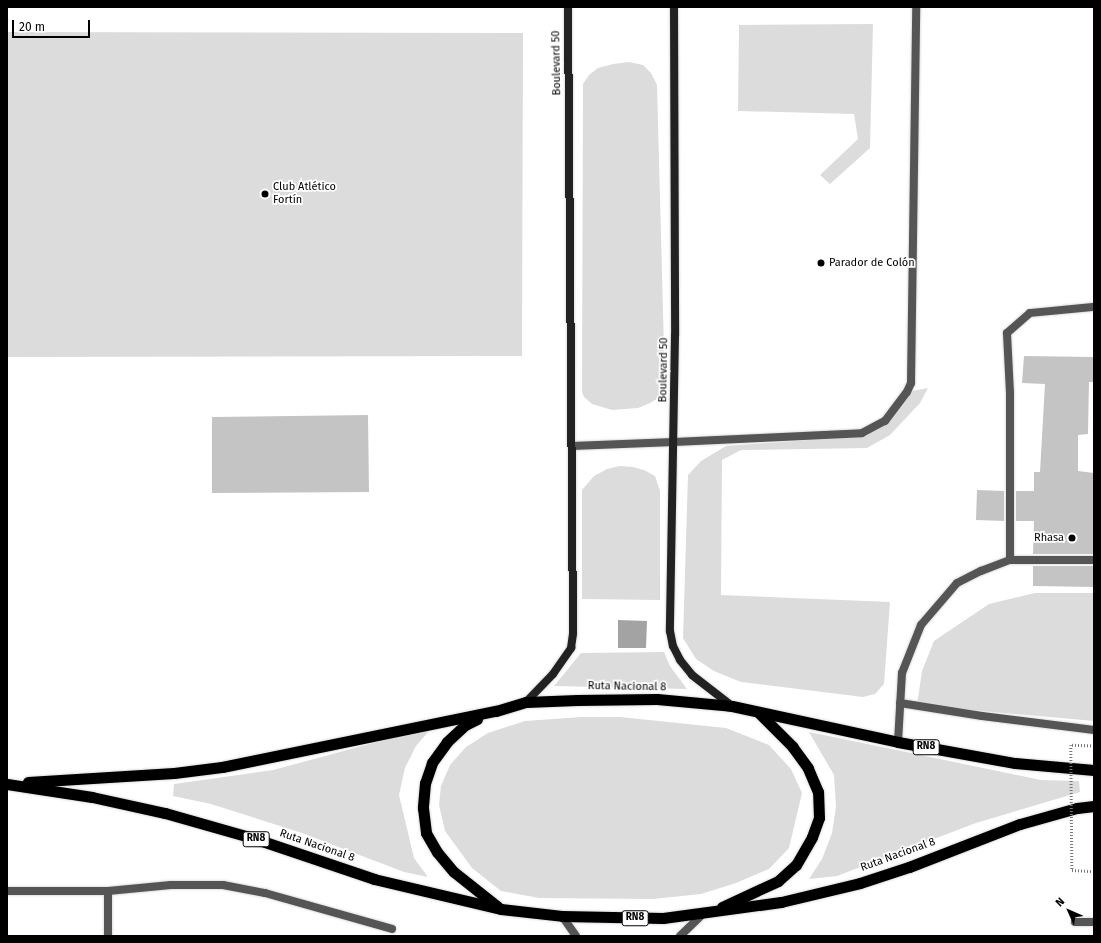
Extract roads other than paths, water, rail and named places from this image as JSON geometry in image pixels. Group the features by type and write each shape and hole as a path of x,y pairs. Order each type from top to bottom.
{"highway":[{"name":"Ruta Nacional 8","path":"7,784 174,773 222,767 496,711 526,702 657,700 732,706 898,742 1015,763 1094,770"},
{"name":"Ruta Nacional 8","path":"496,711 465,725 448,742 432,763 425,783 423,808 426,833 437,852 454,872 501,910"},
{"name":"Ruta Nacional 8","path":"705,914 778,881 796,865 812,837 819,818 818,792 808,768 792,746 759,713"},
{"name":"Ruta Nacional 8","path":"7,784 92,797 165,813 256,839 374,879 501,910 562,916 663,918 705,914 780,902 860,882 909,867 1020,824 1077,808 1094,806"}],"main road":[{"name":"Boulevard 50","path":"526,702 553,674 570,648 573,633 568,7"},
{"name":"Boulevard 50","path":"674,7 674,442 670,631 673,646 680,660 692,675 732,706"}],"street":[{"path":"572,446 862,433 885,420 907,392 911,383 916,7"},
{"path":"1010,560 1010,394 1007,333 1030,313 1094,307"},
{"path":"898,742 902,673 921,625 957,583 981,570 1010,560 1094,560"},
{"path":"900,703 982,716 1094,730"},
{"path":"7,891 108,891 171,885 223,885 265,893 392,929"},
{"path":"108,891 108,936"},
{"path":"680,936 705,914"},
{"path":"562,916 576,936"},
{"path":"1075,922 1094,922"}],"place":[{"name":"Club Atlético Fortín","path":"265,194"},
{"name":"Parador de Colón","path":"821,263"},
{"name":"Rhasa","path":"1072,538"}]}
